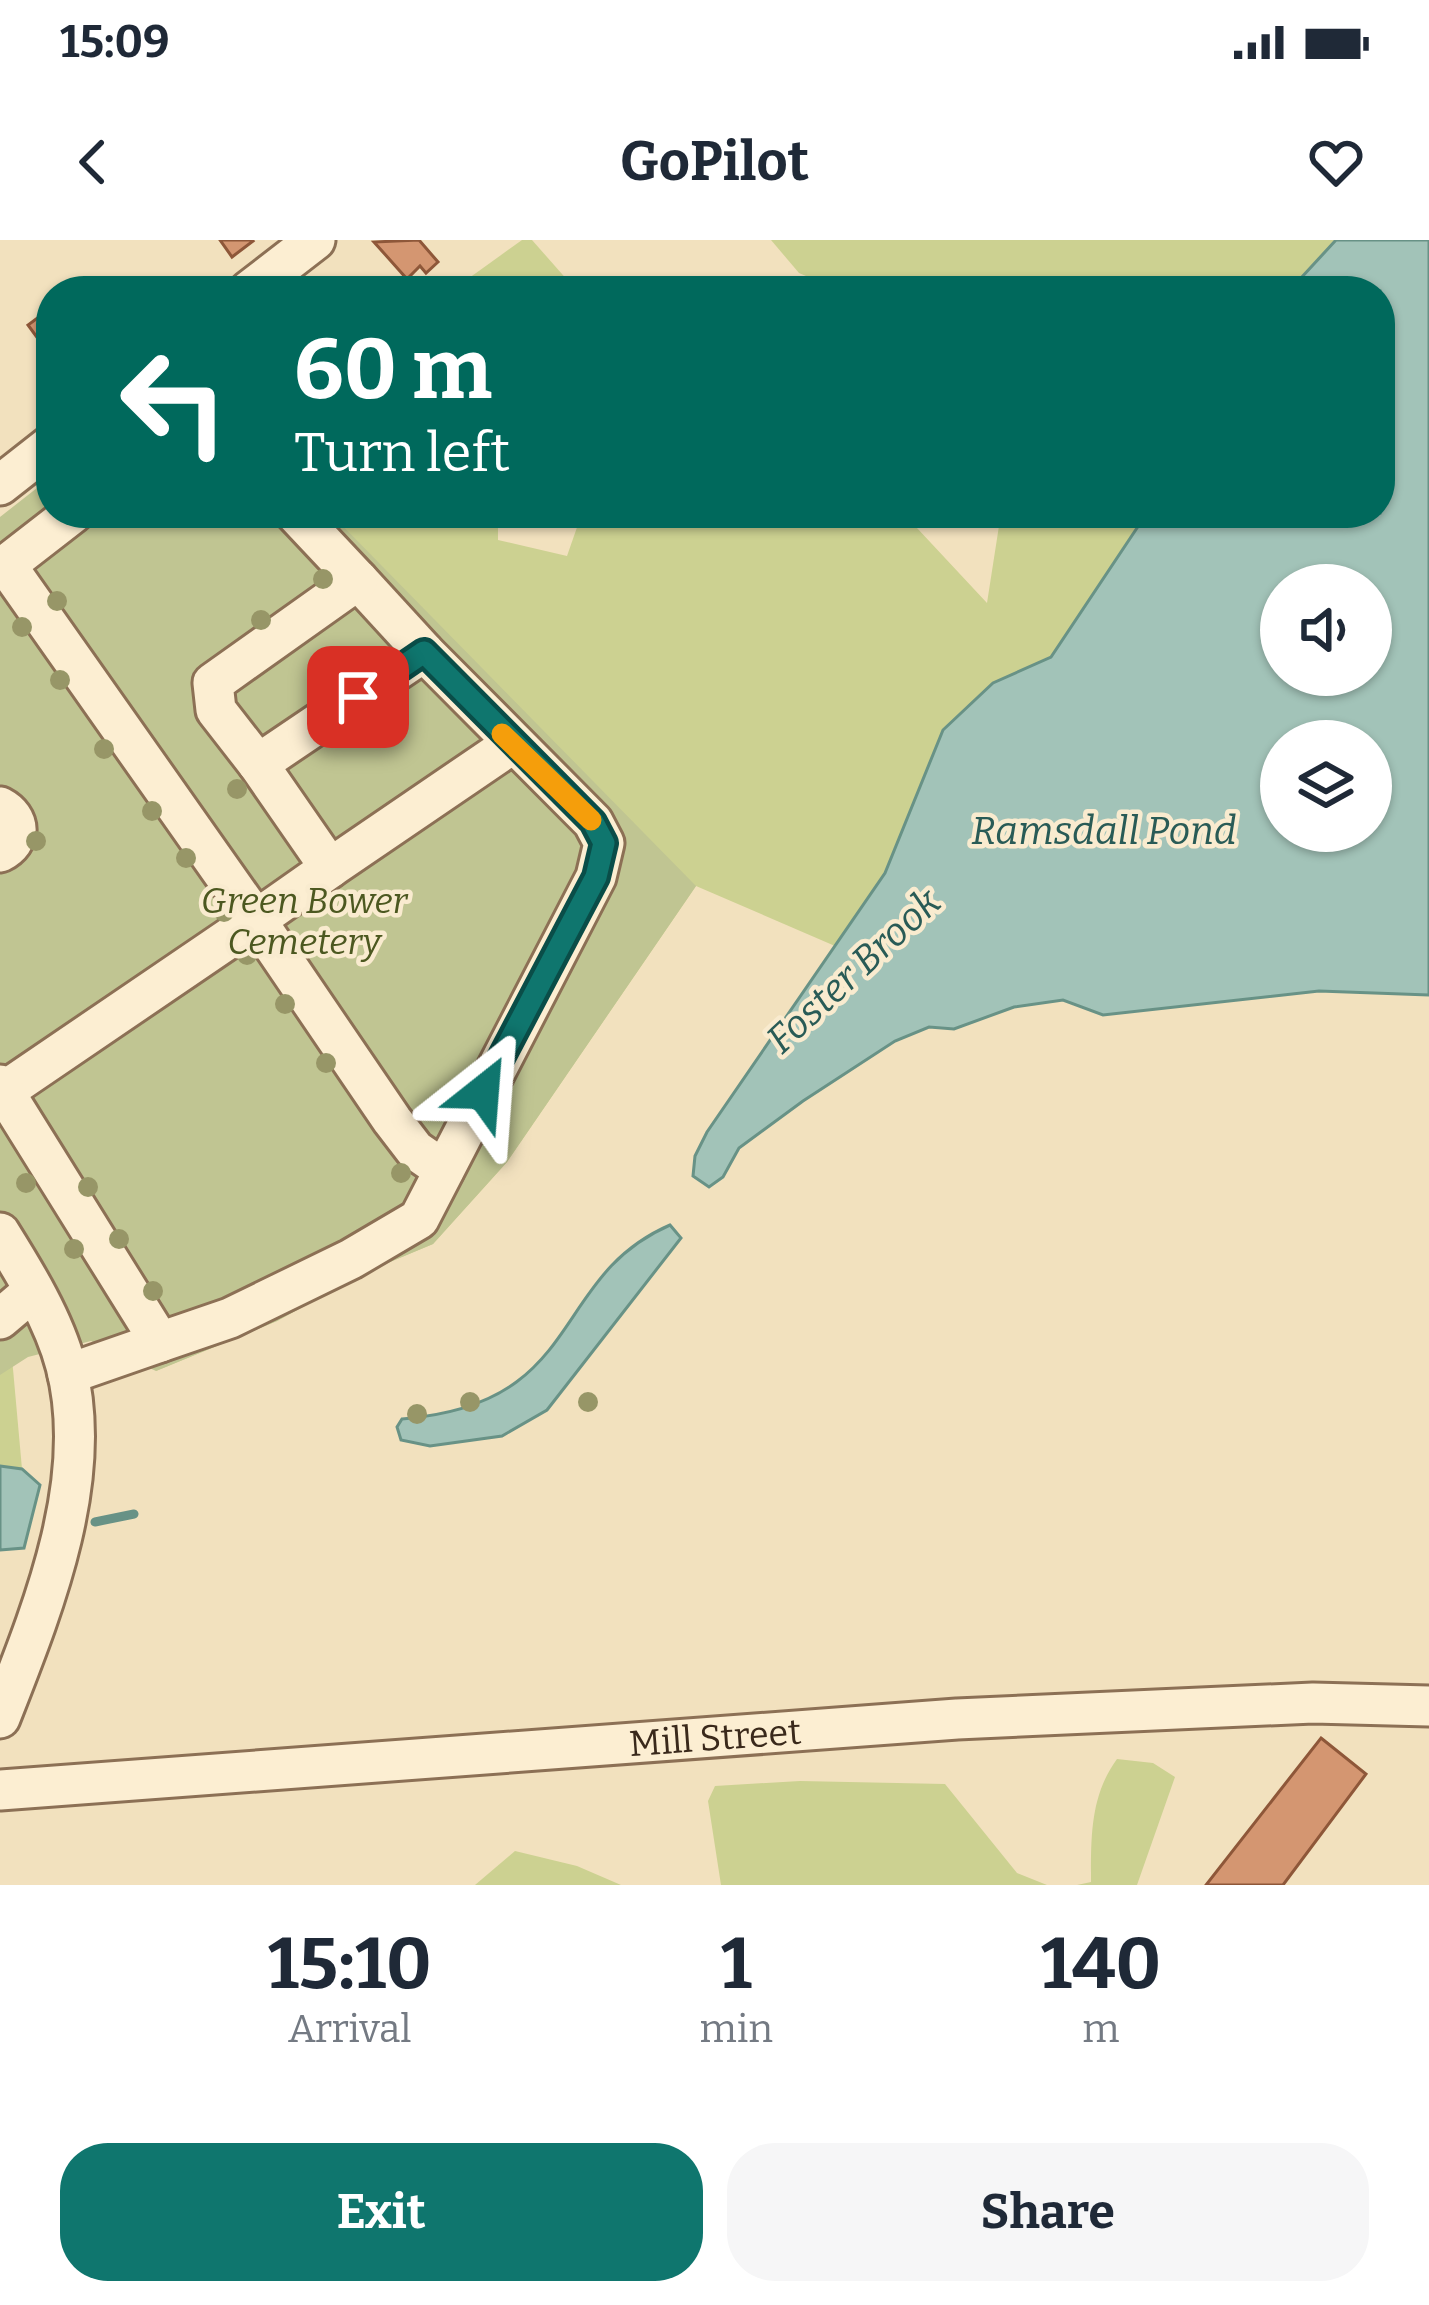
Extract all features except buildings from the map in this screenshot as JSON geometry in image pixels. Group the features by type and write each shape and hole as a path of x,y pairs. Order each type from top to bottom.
{"street":[{"path":"268,276 315,240"},
{"path":"0,485 36,457"},
{"path":"54,528 3,568 256,920 392,1120 415,1150 444,1170"},
{"path":"68,1374 230,1318 410,1228 604,853 593,822 512,744 309,528"},
{"path":"330,868 216,710 213,683 358,580"},
{"path":"258,764 424,652"},
{"path":"160,1342 1,1090 512,744"},
{"path":"0,807 12,815 17,829 13,843 0,852"},
{"path":"0,1233 33,1291 68,1374 74,1454 35,1629 0,1718"},
{"path":"0,1319 33,1291"},
{"name":"Mill Street","path":"0,1790 957,1718 1313,1703 1429,1706"}],"green space":[{"path":"522,240 532,240 564,276 472,276"},
{"path":"771,240 1336,240 1303,276 799,273"},
{"name":"Green Bower Cemetery","path":"36,489 36,528 345,528 696,886 507,1162 433,1244 366,1272 277,1321 156,1371 91,1341 28,1357 0,1375 0,517"},
{"path":"301,528 498,528 498,540 567,556 577,528 917,528 987,603 999,528 1137,528 1051,657 1028,670 915,804 885,873 835,946 696,886 507,1162 433,1244 366,1272 277,1321 156,1371"},
{"path":"0,1352 12,1358 22,1469 0,1466"},
{"path":"1117,1759 1153,1763 1175,1777 1137,1885 1077,1885 1091,1882 1097,1802"},
{"path":"800,1781 945,1784 1017,1873 1047,1885 721,1885 708,1801 715,1786"},
{"path":"515,1851 577,1866 621,1885 475,1885"}],"water":[{"name":"Ramsdall Pond","path":"1336,240 1429,240 1429,995 1319,991 1103,1015 1063,1000 1014,1007 954,1029 929,1027 895,1041 803,1101 739,1148 723,1177 709,1187 693,1176 695,1156 707,1132 885,873 943,730 993,683 1051,657 1137,528 1395,528 1395,276 1303,276"},
{"path":"670,1225 681,1238 547,1410 502,1436 430,1446 401,1440 397,1427 402,1419 462,1409 505,1390 536,1365 603,1276 631,1248"},
{"path":"0,1466 22,1469 40,1485 24,1548 0,1550"}],"waterway":[{"name":"Foster Brook","path":"95,1522 134,1514"}],"slow traffic":[{"path":"502,734 591,820"}],"route":[{"path":"358,697 424,652 601,833 604,853 596,877 483,1092"}]}
